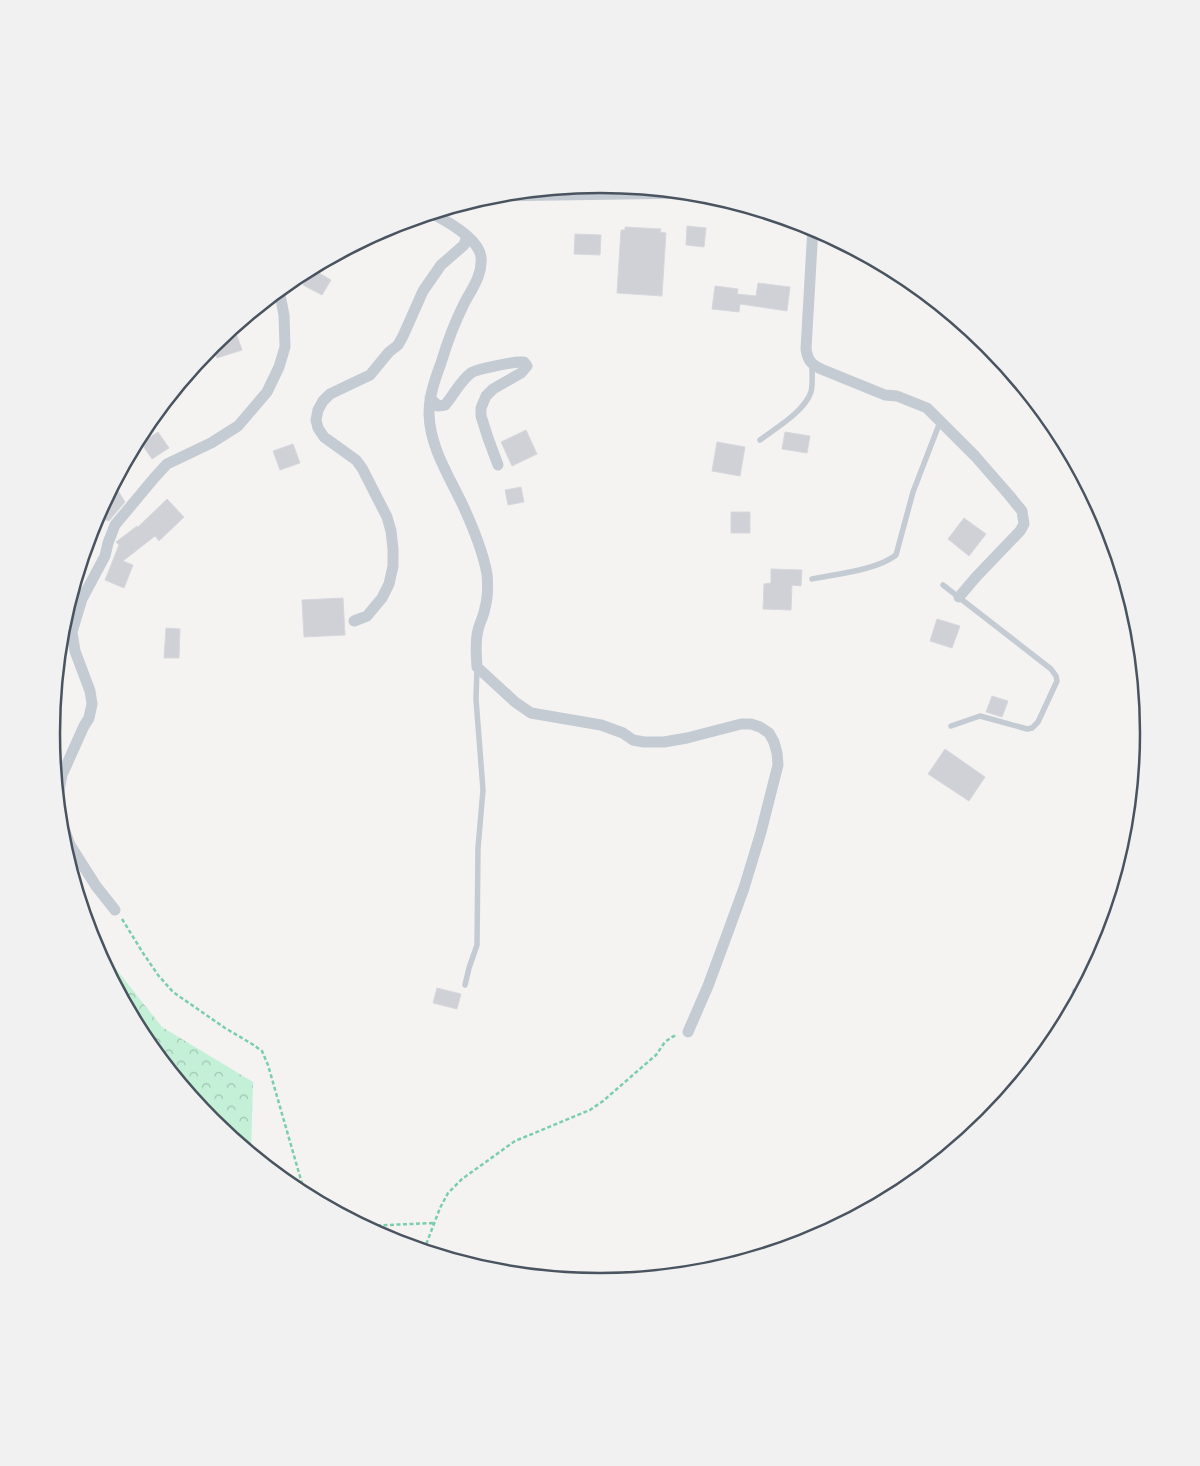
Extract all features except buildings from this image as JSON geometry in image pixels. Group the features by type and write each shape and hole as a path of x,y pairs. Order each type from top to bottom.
{"street":[{"path":"556,195 631,194"},
{"path":"439,218 466,236 478,248 481,256 479,276 449,336 430,398 429,415 439,455 475,533 487,575 488,592 476,644 477,667 515,702 531,713 601,725 623,733 633,740 664,742 741,724 751,724 769,733 774,742 778,765 761,832 744,888 708,986 688,1032"},
{"path":"354,621 367,616 382,598 389,584 394,550 391,531 387,517 362,468 356,460 324,437 318,428 316,420 318,410 323,400 330,394 370,375 389,352 398,345 423,291 441,265 464,245 466,236"},
{"path":"813,237 807,359 812,364 885,395 897,396 927,408 975,456 1022,511 1024,524 1020,531 959,597"},
{"path":"62,776 89,718 92,704 90,691 75,651 72,632 82,599 105,556 115,525 167,464 211,443 238,426 267,392 279,367 285,347 284,315 281,298"},
{"path":"430,398 438,406 445,405 457,391 460,384 472,372 500,365 524,362 527,366 521,373 493,389 486,396 481,408 488,438 498,465"},
{"path":"73,849 96,886 115,910"}],"lane":[{"path":"760,440 794,414 806,402 811,391 812,364"},
{"path":"812,579 871,566 888,561 896,555 913,492 940,422"},
{"path":"943,585 1051,670 1056,676 1057,681 1038,722 1032,728 1026,729 980,716 950,726"},
{"path":"465,985 478,936 478,848 483,790 476,699 477,667"}],"path":[{"path":"115,910 158,974 173,992 262,1051 268,1065 301,1183"},
{"path":"426,1244 448,1193 462,1179 515,1141 590,1110 656,1055 665,1042 672,1037 688,1032"},
{"path":"379,1225 434,1223"}],"green space":[{"path":"113,965 162,1027 253,1082 251,1145 218,1115 172,1062 132,1003"}]}
